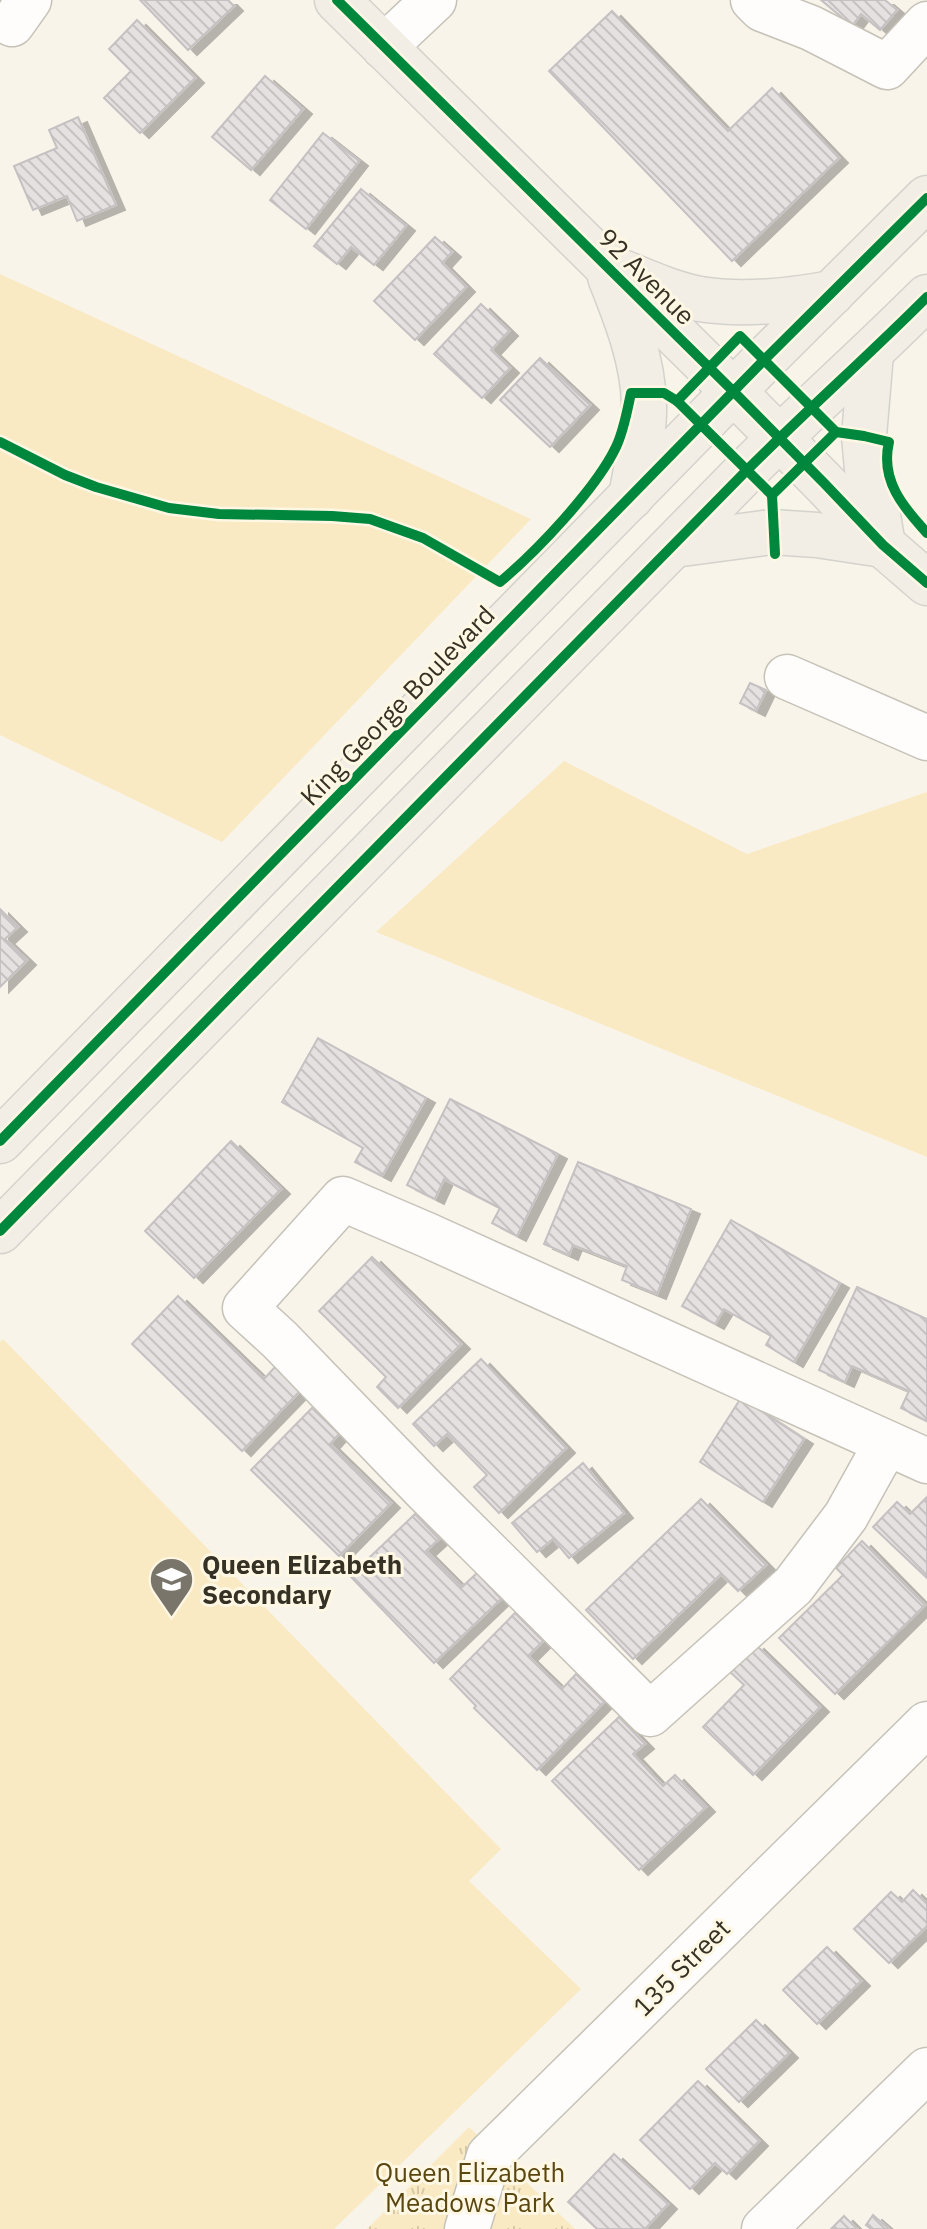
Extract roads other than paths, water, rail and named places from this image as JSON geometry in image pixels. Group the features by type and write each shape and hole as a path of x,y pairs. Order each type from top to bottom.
{"main road":[{"name":"92 Avenue","path":"337,0 734,392 883,545 927,583"},
{"name":"King George Boulevard","path":"0,1141 927,198"},
{"path":"605,265 698,299 765,302 832,293"},
{"path":"605,265 633,342 642,380 644,404 640,447 631,497"},
{"path":"0,1231 779,439 927,297"},
{"path":"674,545 772,532 883,545 867,469 864,436 871,353"}],"street":[{"path":"384,47 434,0"},
{"path":"753,0 762,9 811,28 887,67 927,24"},
{"path":"787,677 927,738"},
{"path":"886,1444 846,1516 793,1586 650,1714 245,1308 343,1199 927,1461"},
{"name":"135 Street","path":"467,2229 489,2156 927,1724"},
{"path":"764,2229 927,2070"}],"place":[{"name":"Queen Elizabeth Secondary","path":"171,1618"}],"park label":[{"name":"Queen Elizabeth Meadows Park","path":"470,2187"}]}
